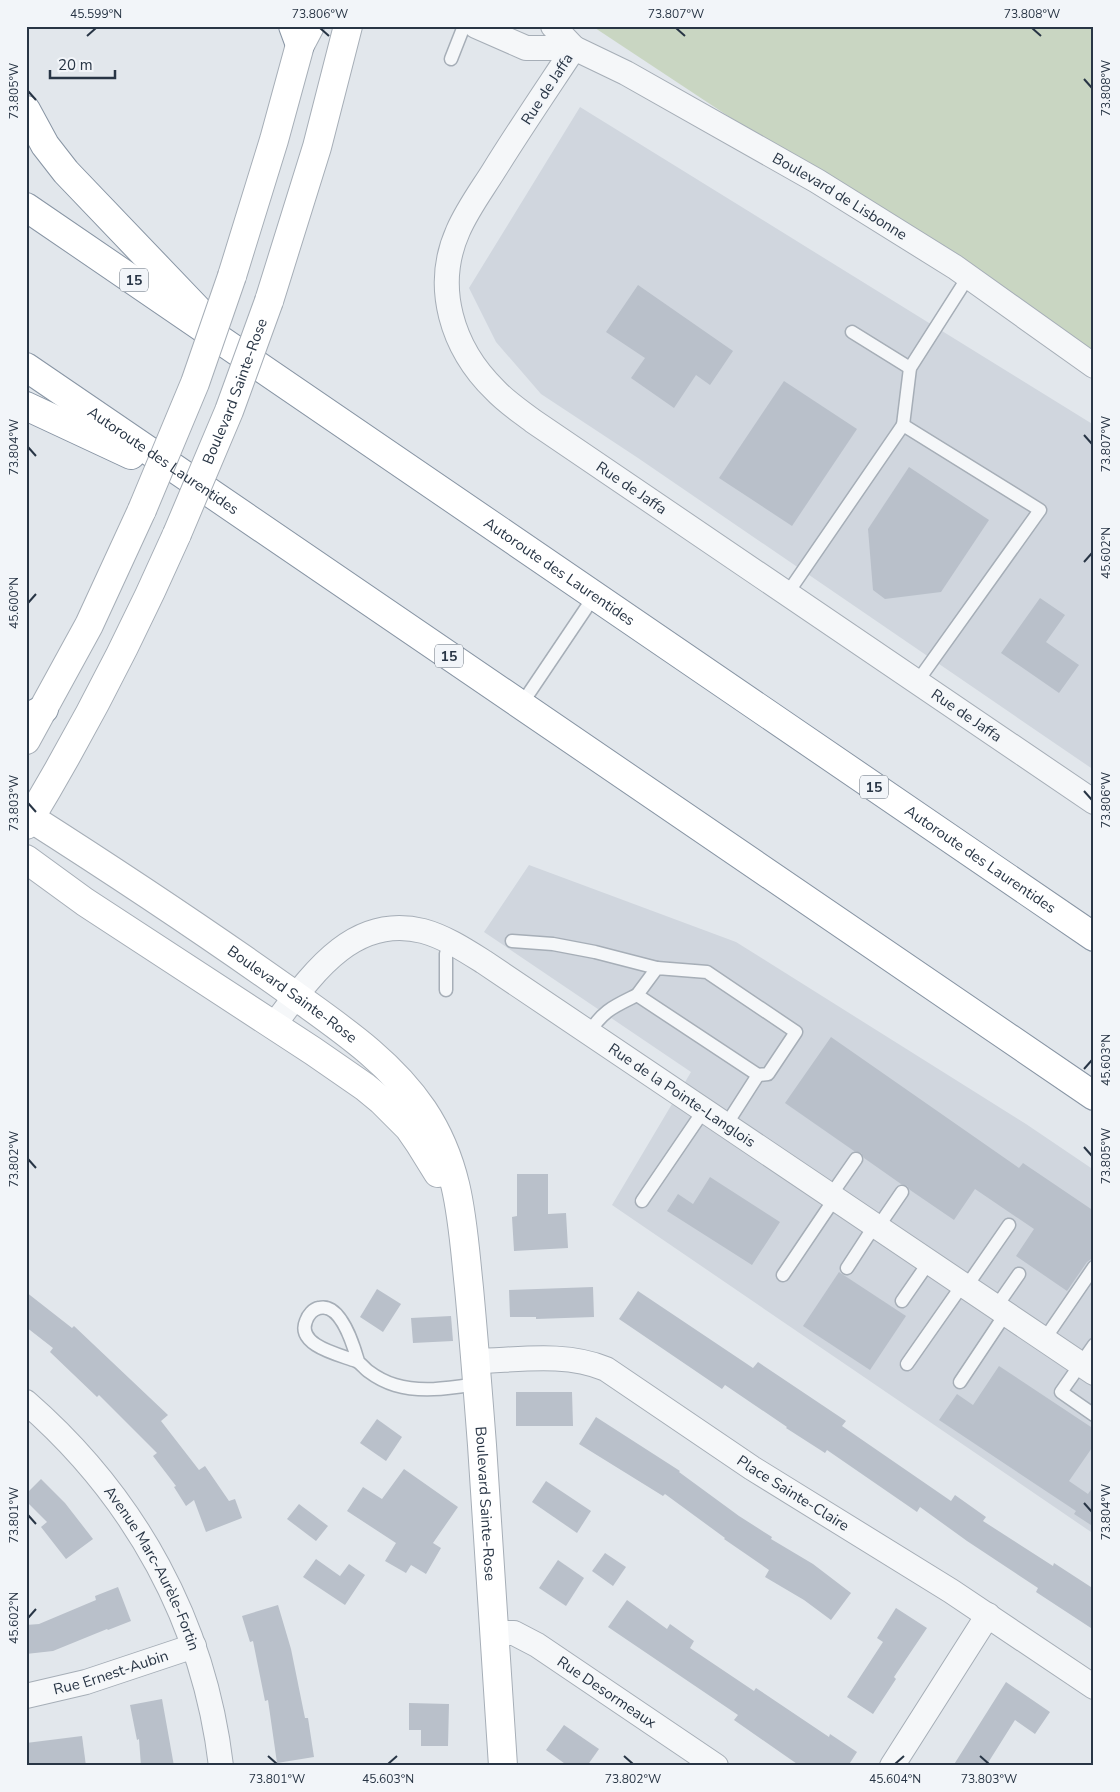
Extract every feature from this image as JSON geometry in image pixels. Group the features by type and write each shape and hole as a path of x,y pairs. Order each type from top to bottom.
{"main road":[{"name":"Boulevard Sainte-Rose","path":"348,26 310,171 269,301 229,411 177,534 111,673 28,819 244,959 383,1062 423,1110 444,1147 455,1177 462,1214 477,1373 503,1766"},
{"path":"26,740 35,713 97,610 142,510 198,375 232,276 271,150 301,32"},
{"path":"26,110 45,145 66,172 241,354"},
{"name":"Autoroute des Laurentides","path":"26,207 1094,937"},
{"name":"Autoroute des Laurentides","path":"26,367 1094,1096"},
{"path":"26,406 207,490"},
{"name":"Boulevard Sainte-Rose","path":"26,859 85,902 274,1025 365,1087 382,1101 408,1128 429,1157 449,1195 464,1242"}],"street":[{"name":"Boulevard de Lisbonne","path":"476,26 526,48 574,48"},
{"name":"Boulevard de Lisbonne","path":"553,26 574,48 626,73 817,181 955,267 1094,366"},
{"name":"Rue de Jaffa","path":"574,48 499,162 458,231 450,259 446,290 449,312 456,333 468,358 502,397 540,426 1094,802"},
{"name":"Rue de la Pointe-Langlois","path":"274,1025 312,975 347,944 376,931 407,928 423,931 450,942 484,962 1087,1369"},
{"name":"Place Sainte-Claire","path":"477,1373 553,1358 582,1361 606,1369 752,1468 988,1615 1094,1687"},
{"name":"Avenue Marc-Aurèle-Fortin","path":"26,1402 79,1453 103,1481 149,1549 169,1586 194,1646 211,1707 221,1766"},
{"path":"892,1766 988,1615"},
{"name":"Rue Desormeaux","path":"493,1633 514,1633 538,1646 716,1766"},
{"name":"Rue Ernest-Aubin","path":"26,1696 86,1682 194,1646"}],"lane":[{"path":"451,59 464,26"},
{"path":"788,594 903,425 910,368 968,277"},
{"path":"852,332 910,368"},
{"path":"903,425 1040,510 917,682"},
{"path":"521,705 595,595"},
{"path":"512,941 553,944 596,952 657,968 707,972 796,1032 768,1074 758,1075 638,994"},
{"path":"446,990 446,954 450,942"},
{"path":"589,1033 600,1017 609,1009 638,994 657,968"},
{"path":"726,1125 758,1075"},
{"path":"642,1201 704,1110"},
{"path":"783,1275 856,1159"},
{"path":"847,1268 902,1192"},
{"path":"907,1364 1009,1225"},
{"path":"902,1302 929,1262"},
{"path":"1044,1340 1094,1267"},
{"path":"960,1382 1019,1274"},
{"path":"358,1362 349,1333 339,1317 323,1308 312,1311 305,1323 308,1337 322,1349 358,1362 377,1378 394,1385 438,1389 477,1373"},
{"path":"1094,1345 1087,1369 1061,1392 1094,1415"}],"shaded area":[{"path":"580,107 1094,425 1094,770 638,458 541,394 496,342 469,288"},
{"path":"529,865 736,942 1026,1124 1094,1170 1094,1534 612,1205 691,1072 484,932"}],"green space":[{"path":"592,26 1094,26 1094,358"}],"building":[{"path":"638,285 733,351 710,385 696,375 674,408 631,378 645,358 606,332"},
{"path":"784,381 857,429 792,526 719,478"},
{"path":"909,467 989,520 941,592 885,599 873,590 868,529"},
{"path":"1040,598 1065,615 1046,642 1079,665 1059,693 1001,653"},
{"path":"831,1037 1019,1168 1023,1163 1094,1211 1094,1257 1087,1262 1067,1291 1016,1256 1034,1229 975,1189 954,1220 864,1158 861,1153 854,1151 785,1103"},
{"path":"517,1174 548,1174 548,1214 566,1213 568,1248 514,1251 512,1217 517,1216"},
{"path":"710,1177 780,1222 752,1265 667,1211 678,1194 693,1204"},
{"path":"839,1272 906,1316 870,1370 803,1326"},
{"path":"593,1287 594,1317 536,1319 536,1317 510,1317 509,1290"},
{"path":"377,1289 401,1304 383,1332 360,1317"},
{"path":"638,1291 753,1368 758,1362 846,1421 842,1426 951,1501 955,1495 986,1517 983,1521 1053,1566 1054,1563 1094,1589 1094,1630 1036,1592 1038,1588 920,1507 917,1512 827,1450 825,1453 725,1385 722,1389 619,1319"},
{"path":"26,1292 72,1328 74,1326 168,1415 161,1421 199,1470 205,1466 229,1501 235,1499 242,1518 206,1532 194,1500 186,1506 174,1487 176,1486 153,1456 157,1453 99,1395 97,1397 50,1352 53,1348 26,1327"},
{"path":"451,1316 453,1341 413,1343 411,1318"},
{"path":"999,1366 1094,1429 1094,1445 1069,1481 1088,1494 1094,1485 1094,1527 1074,1514 1076,1511 939,1420 957,1394 973,1405"},
{"path":"516,1392 572,1392 573,1426 516,1426"},
{"path":"596,1417 680,1471 739,1516 772,1537 771,1539 813,1564 851,1593 831,1620 804,1600 765,1577 769,1570 724,1539 665,1494 663,1496 579,1444"},
{"path":"377,1419 402,1437 386,1461 360,1443"},
{"path":"404,1469 458,1507 433,1543 441,1548 426,1574 411,1565 406,1573 385,1561 396,1543 347,1511 363,1487 382,1499"},
{"path":"41,1479 65,1503 93,1539 66,1559 41,1527 47,1522 26,1501 26,1494"},
{"path":"546,1481 591,1511 577,1533 532,1502"},
{"path":"299,1504 328,1526 316,1541 287,1519"},
{"path":"605,1553 626,1567 613,1586 592,1571"},
{"path":"316,1559 340,1576 349,1564 365,1575 345,1605 303,1577"},
{"path":"558,1560 584,1578 566,1606 539,1588"},
{"path":"118,1587 131,1621 53,1651 26,1654 26,1625 39,1624 96,1600 95,1596"},
{"path":"627,1600 667,1629 670,1624 694,1641 690,1648 754,1691 756,1688 829,1737 830,1734 857,1752 848,1766 800,1766 734,1720 738,1715 608,1627"},
{"path":"278,1605 291,1649 305,1718 308,1718 314,1757 277,1763 268,1700 265,1701 253,1641 250,1642 242,1616"},
{"path":"896,1608 927,1628 894,1677 896,1679 873,1714 847,1697 883,1642 877,1638"},
{"path":"1006,1682 1050,1712 1035,1734 1015,1720 986,1766 953,1766"},
{"path":"162,1699 174,1766 141,1766 139,1739 137,1740 130,1705"},
{"path":"409,1703 449,1704 448,1746 421,1746 421,1730 409,1730"},
{"path":"564,1725 599,1749 587,1766 568,1766 546,1750"},
{"path":"82,1736 86,1766 26,1766 26,1743"}]}
